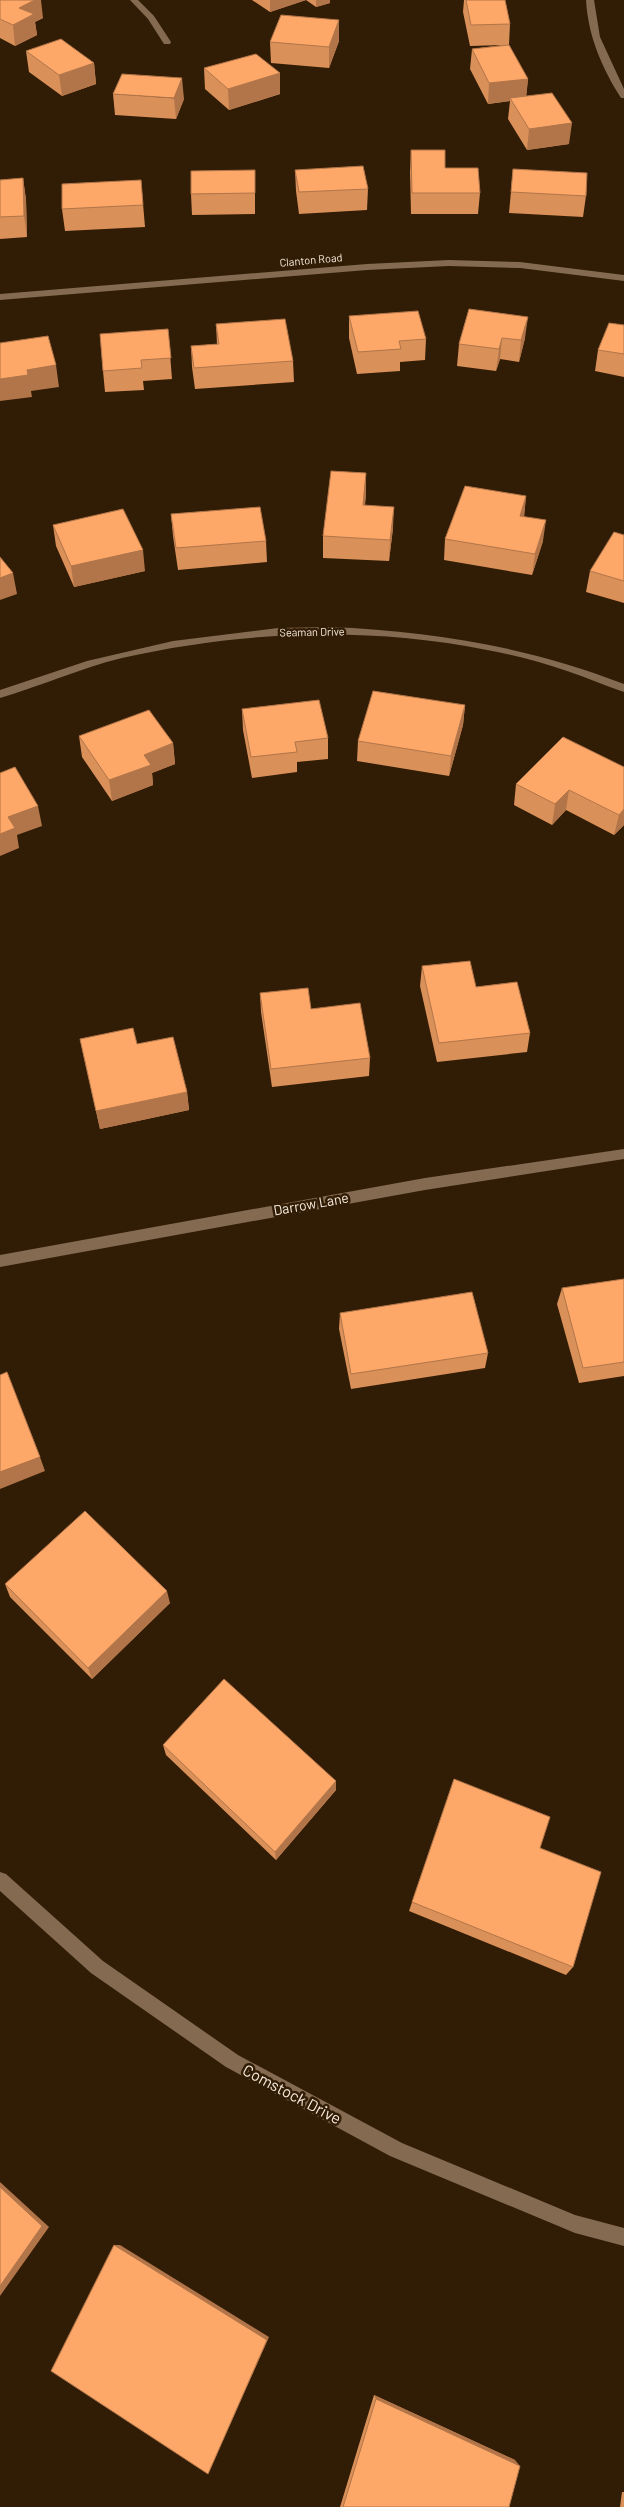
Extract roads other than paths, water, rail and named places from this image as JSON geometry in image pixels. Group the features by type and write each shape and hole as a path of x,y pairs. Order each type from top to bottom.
{"street":[{"path":"134,0 151,18 167,42"},
{"path":"590,0 598,43 613,79 624,96"},
{"name":"Clanton Road","path":"0,297 367,267 449,263 520,265 624,278"},
{"name":"Seaman Drive","path":"0,694 122,655 206,639 272,632 339,630 421,636 462,642 536,658 624,688"},
{"name":"Darrow Lane","path":"0,1261 425,1184 624,1154"},
{"name":"Comstock Drive","path":"0,1880 97,1967 232,2061 396,2150 575,2224 624,2237"}]}
